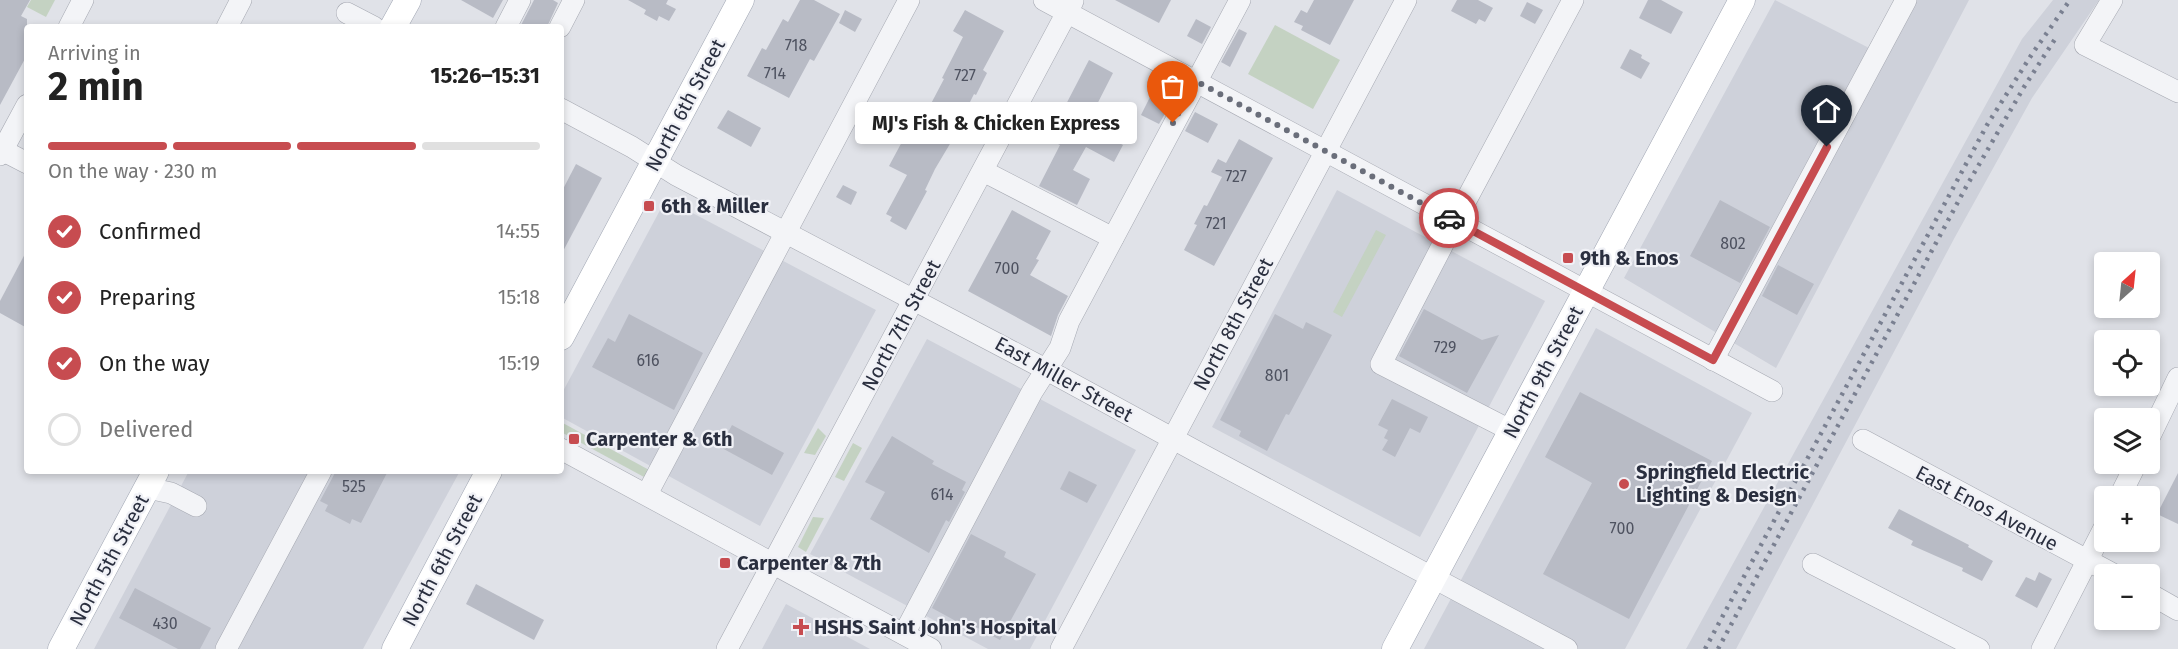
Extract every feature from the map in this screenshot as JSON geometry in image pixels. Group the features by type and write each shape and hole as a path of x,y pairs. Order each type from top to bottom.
{"main road":[{"name":"North 6th Street","path":"564,331 741,0"},
{"name":"North 9th Street","path":"1395,649 1742,0"},
{"name":"North 6th Street","path":"395,649 487,474"},
{"name":"North 5th Street","path":"62,649 152,479"}],"street":[{"path":"71,24 83,0"},
{"path":"229,24 241,0"},
{"path":"508,24 520,0"},
{"path":"562,24 574,0"},
{"path":"646,495 909,0"},
{"path":"1044,0 1070,6 1196,81 1772,391"},
{"path":"904,634 1032,392 1060,348 1070,321 1240,0"},
{"name":"North 8th Street","path":"1061,649 1406,0"},
{"path":"1512,431 1381,364 1573,0"},
{"path":"1713,360 1906,0"},
{"path":"2112,0 2085,45 2178,92"},
{"name":"North 7th Street","path":"727,649 1070,6"},
{"path":"347,13 396,20"},
{"path":"24,110 1,151 24,162"},
{"name":"East Miller Street","path":"564,111 655,160 676,175 1047,370 1567,649"},
{"path":"983,171 1113,238"},
{"path":"2160,415 2178,378"},
{"name":"East Enos Avenue","path":"1863,440 2094,564"},
{"path":"564,451 926,648"},
{"path":"226,649 319,474"},
{"path":"152,479 171,493 196,506"},
{"path":"2042,649 2094,547"},
{"path":"1813,564 1979,649"},
{"path":"2160,600 2178,610"}],"shaded area":[{"path":"1775,0 1873,50 1898,0 1969,0 1776,368 1624,278"},
{"path":"2053,0 2099,0 2032,98 1955,237 1736,649 1686,649 2022,39"},
{"path":"1337,190 1545,301 1420,537 1212,427"},
{"path":"666,199 876,310 760,526 564,419 564,389"},
{"path":"1596,328 1752,413 1625,649 1424,649"},
{"path":"927,339 1136,450 1030,649 988,649 810,554"},
{"path":"187,474 458,474 363,649 94,649"},
{"name":"HSHS Saint John's Hospital","path":"786,604 870,649 762,649"}],"green space":[{"path":"31,0 55,0 46,17 27,7"},
{"path":"1275,25 1340,60 1313,109 1248,74"},
{"path":"1376,230 1386,235 1342,317 1333,312"},
{"path":"564,424 651,471 644,477 564,434"},
{"path":"818,428 826,436 815,455 804,453"},
{"path":"853,443 862,448 844,481 835,477"},
{"path":"813,517 824,518 806,552 798,547"}],"building":[{"path":"0,0 30,0 21,16 27,19 27,24 24,24 24,61 0,105"},
{"path":"461,0 503,0 493,18"},
{"path":"534,0 553,0 558,3 548,24 522,24"},
{"path":"628,0 668,0 666,4 676,9 669,21 659,16 657,21 644,14 646,10"},
{"path":"800,0 814,0 840,14 814,61 810,59 789,98 747,76 762,48 766,50 783,19 788,22"},
{"path":"1115,0 1171,0 1159,23"},
{"path":"1314,0 1354,0 1330,45 1301,30 1303,26 1294,22 1301,10 1307,13"},
{"path":"1457,0 1478,0 1493,8 1485,22 1479,19 1476,24 1451,11"},
{"path":"1648,0 1661,0 1683,12 1671,34 1639,18"},
{"path":"1527,2 1543,10 1535,24 1520,16"},
{"path":"845,10 862,19 855,32 839,23"},
{"path":"965,10 1004,31 983,70 987,73 958,126 960,127 935,169 925,190 927,191 906,230 890,221 892,217 886,214 907,175 889,166 918,112 925,115 944,79 942,78 963,37 953,31"},
{"path":"1196,19 1211,27 1202,44 1187,36"},
{"path":"1239,29 1247,33 1230,67 1221,62"},
{"path":"1630,49 1642,55 1641,58 1650,63 1641,79 1620,68"},
{"path":"1089,60 1113,73 1086,126 1123,145 1114,162 1086,147 1073,170 1090,179 1077,205 1039,186 1060,145 1048,139"},
{"path":"1151,95 1170,105 1159,124 1141,115"},
{"path":"728,110 761,128 751,147 717,128"},
{"path":"1195,112 1218,124 1208,143 1185,131"},
{"path":"1239,139 1273,158 1214,266 1184,250 1197,225 1194,224 1204,205 1207,206 1222,177 1211,172 1218,159 1226,163"},
{"path":"576,164 602,178 564,249 564,187"},
{"path":"843,185 857,192 851,205 836,197"},
{"path":"1720,200 1770,227 1740,283 1690,256"},
{"path":"1012,210 1051,231 1030,275 1068,296 1051,336 968,291"},
{"path":"24,256 24,326 0,313 0,301"},
{"path":"1778,265 1814,284 1797,315 1762,296"},
{"path":"1424,309 1482,340 1499,335 1467,393 1399,356"},
{"path":"629,314 703,353 674,410 592,367 608,338 615,342"},
{"path":"1275,314 1303,329 1306,322 1332,335 1267,451 1239,436 1241,431 1220,420"},
{"path":"1580,392 1712,461 1629,619 1543,574 1592,483 1545,457"},
{"path":"1392,399 1428,417 1420,433 1410,428 1395,457 1382,450 1388,440 1384,438 1388,430 1378,425"},
{"path":"732,425 784,453 772,475 720,447"},
{"path":"892,436 934,461 932,464 966,482 962,490 965,492 949,522 946,520 929,553 870,519 885,492 865,482"},
{"path":"1069,471 1097,485 1087,503 1060,489"},
{"path":"2178,473 2178,524 2160,515 2160,508"},
{"path":"334,474 386,474 361,523 352,519 350,524 325,511 328,505 320,501"},
{"path":"1899,509 1969,545 1968,547 1993,561 1982,581 1962,571 1963,568 1911,545 1913,541 1888,528"},
{"path":"971,534 1006,552 1004,557 1036,574 1000,640 976,627 974,631 932,608"},
{"path":"2039,572 2052,579 2037,608 2015,596 2026,577 2035,581"},
{"path":"476,584 544,620 534,640 466,604"},
{"path":"135,588 211,628 200,649 178,649 119,618"}],"railway":[{"path":"1705,649 1987,125 2070,0"},
{"path":"1718,649 1966,187 2024,87 2057,36"}],"way so far":[{"path":"1173,123 1196,81 1449,218"}],"place":[{"name":"MJ's Fish & Chicken Express","path":"1173,123"},
{"name":"6th & Miller","path":"649,206"},
{"name":"9th & Enos","path":"1568,258"},
{"name":"Carpenter & 6th","path":"574,439"},
{"name":"Springfield Electric Lighting & Design","path":"1624,484"},
{"name":"Carpenter & 7th","path":"725,563"},
{"name":"HSHS Saint John's Hospital","path":"801,627"}],"route":[{"path":"1449,218 1713,360 1827,147"}]}
